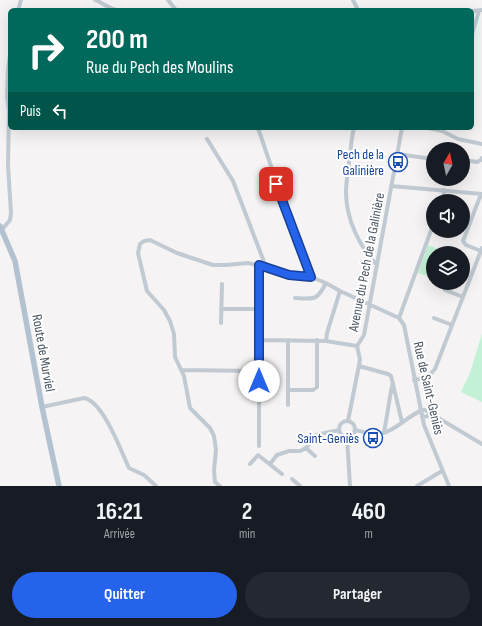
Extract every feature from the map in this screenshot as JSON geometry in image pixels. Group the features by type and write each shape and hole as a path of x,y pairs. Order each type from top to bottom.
{"main road":[{"name":"Route de Murviel","path":"1,229 16,261 42,407 59,486"}],"street":[{"path":"95,0 102,2 109,8"},
{"path":"168,0 174,8"},
{"path":"474,28 480,10"},
{"path":"8,69 8,104"},
{"path":"1,229 10,220 11,213 8,165 9,130"},
{"path":"259,130 311,277"},
{"path":"354,130 346,192 347,208 353,228 368,254 377,265"},
{"name":"Avenue du Pech de la Galinière","path":"348,421 359,366 360,357 357,346 364,335 370,306 402,130"},
{"path":"437,130 458,139 482,144"},
{"path":"207,139 233,181 266,267"},
{"path":"397,154 426,158"},
{"path":"470,161 477,162 482,160 482,158"},
{"path":"391,186 481,194 463,241 466,245 482,249 433,372 424,379 414,380"},
{"path":"443,190 444,194"},
{"path":"220,486 215,482 214,470 216,444 214,436 210,428 190,408 184,376 175,357 174,334 170,320 164,310 147,290 144,282 138,253 140,244 144,241 150,240 177,253 213,265 226,266 248,263 266,267 289,275 311,277 326,283 370,306 399,318 428,238"},
{"path":"368,254 376,254 380,250"},
{"path":"259,265 259,446"},
{"path":"295,298 312,299 318,297 326,283"},
{"path":"221,323 222,284"},
{"path":"445,290 463,297"},
{"path":"326,341 340,291"},
{"path":"221,309 259,309"},
{"name":"Rue de Saint-Geniès","path":"399,318 404,325 420,411 448,486"},
{"path":"434,318 452,325"},
{"path":"259,340 317,340 357,346"},
{"path":"288,340 288,405"},
{"path":"288,390 313,390 317,386 317,340"},
{"path":"359,366 391,376 394,383 402,422"},
{"path":"182,370 259,371"},
{"path":"384,433 391,391 394,383"},
{"path":"42,407 89,398 108,422 129,468 144,475 156,486"},
{"path":"355,430 384,433 394,428 413,414 425,410 482,444"},
{"path":"422,417 428,416 438,418"},
{"path":"339,430 341,423 348,421 354,425 355,430 352,435 347,437"},
{"path":"339,430 341,434 347,437"},
{"path":"270,464 276,455 289,451 300,451 306,448 316,435 339,430"},
{"path":"347,437 350,486"},
{"path":"306,448 315,456"},
{"path":"250,464 258,455 282,474"},
{"path":"417,486 442,471"},
{"path":"292,479 300,486"}],"green space":[{"path":"426,251 426,276 418,273"},
{"path":"482,334 482,402 461,392 470,373"}],"place":[{"name":"Pech de la Galinière","path":"398,162"},
{"name":"Saint-Geniès","path":"373,438"}],"route":[{"path":"259,381 259,265 289,275 311,277 276,184"}]}
